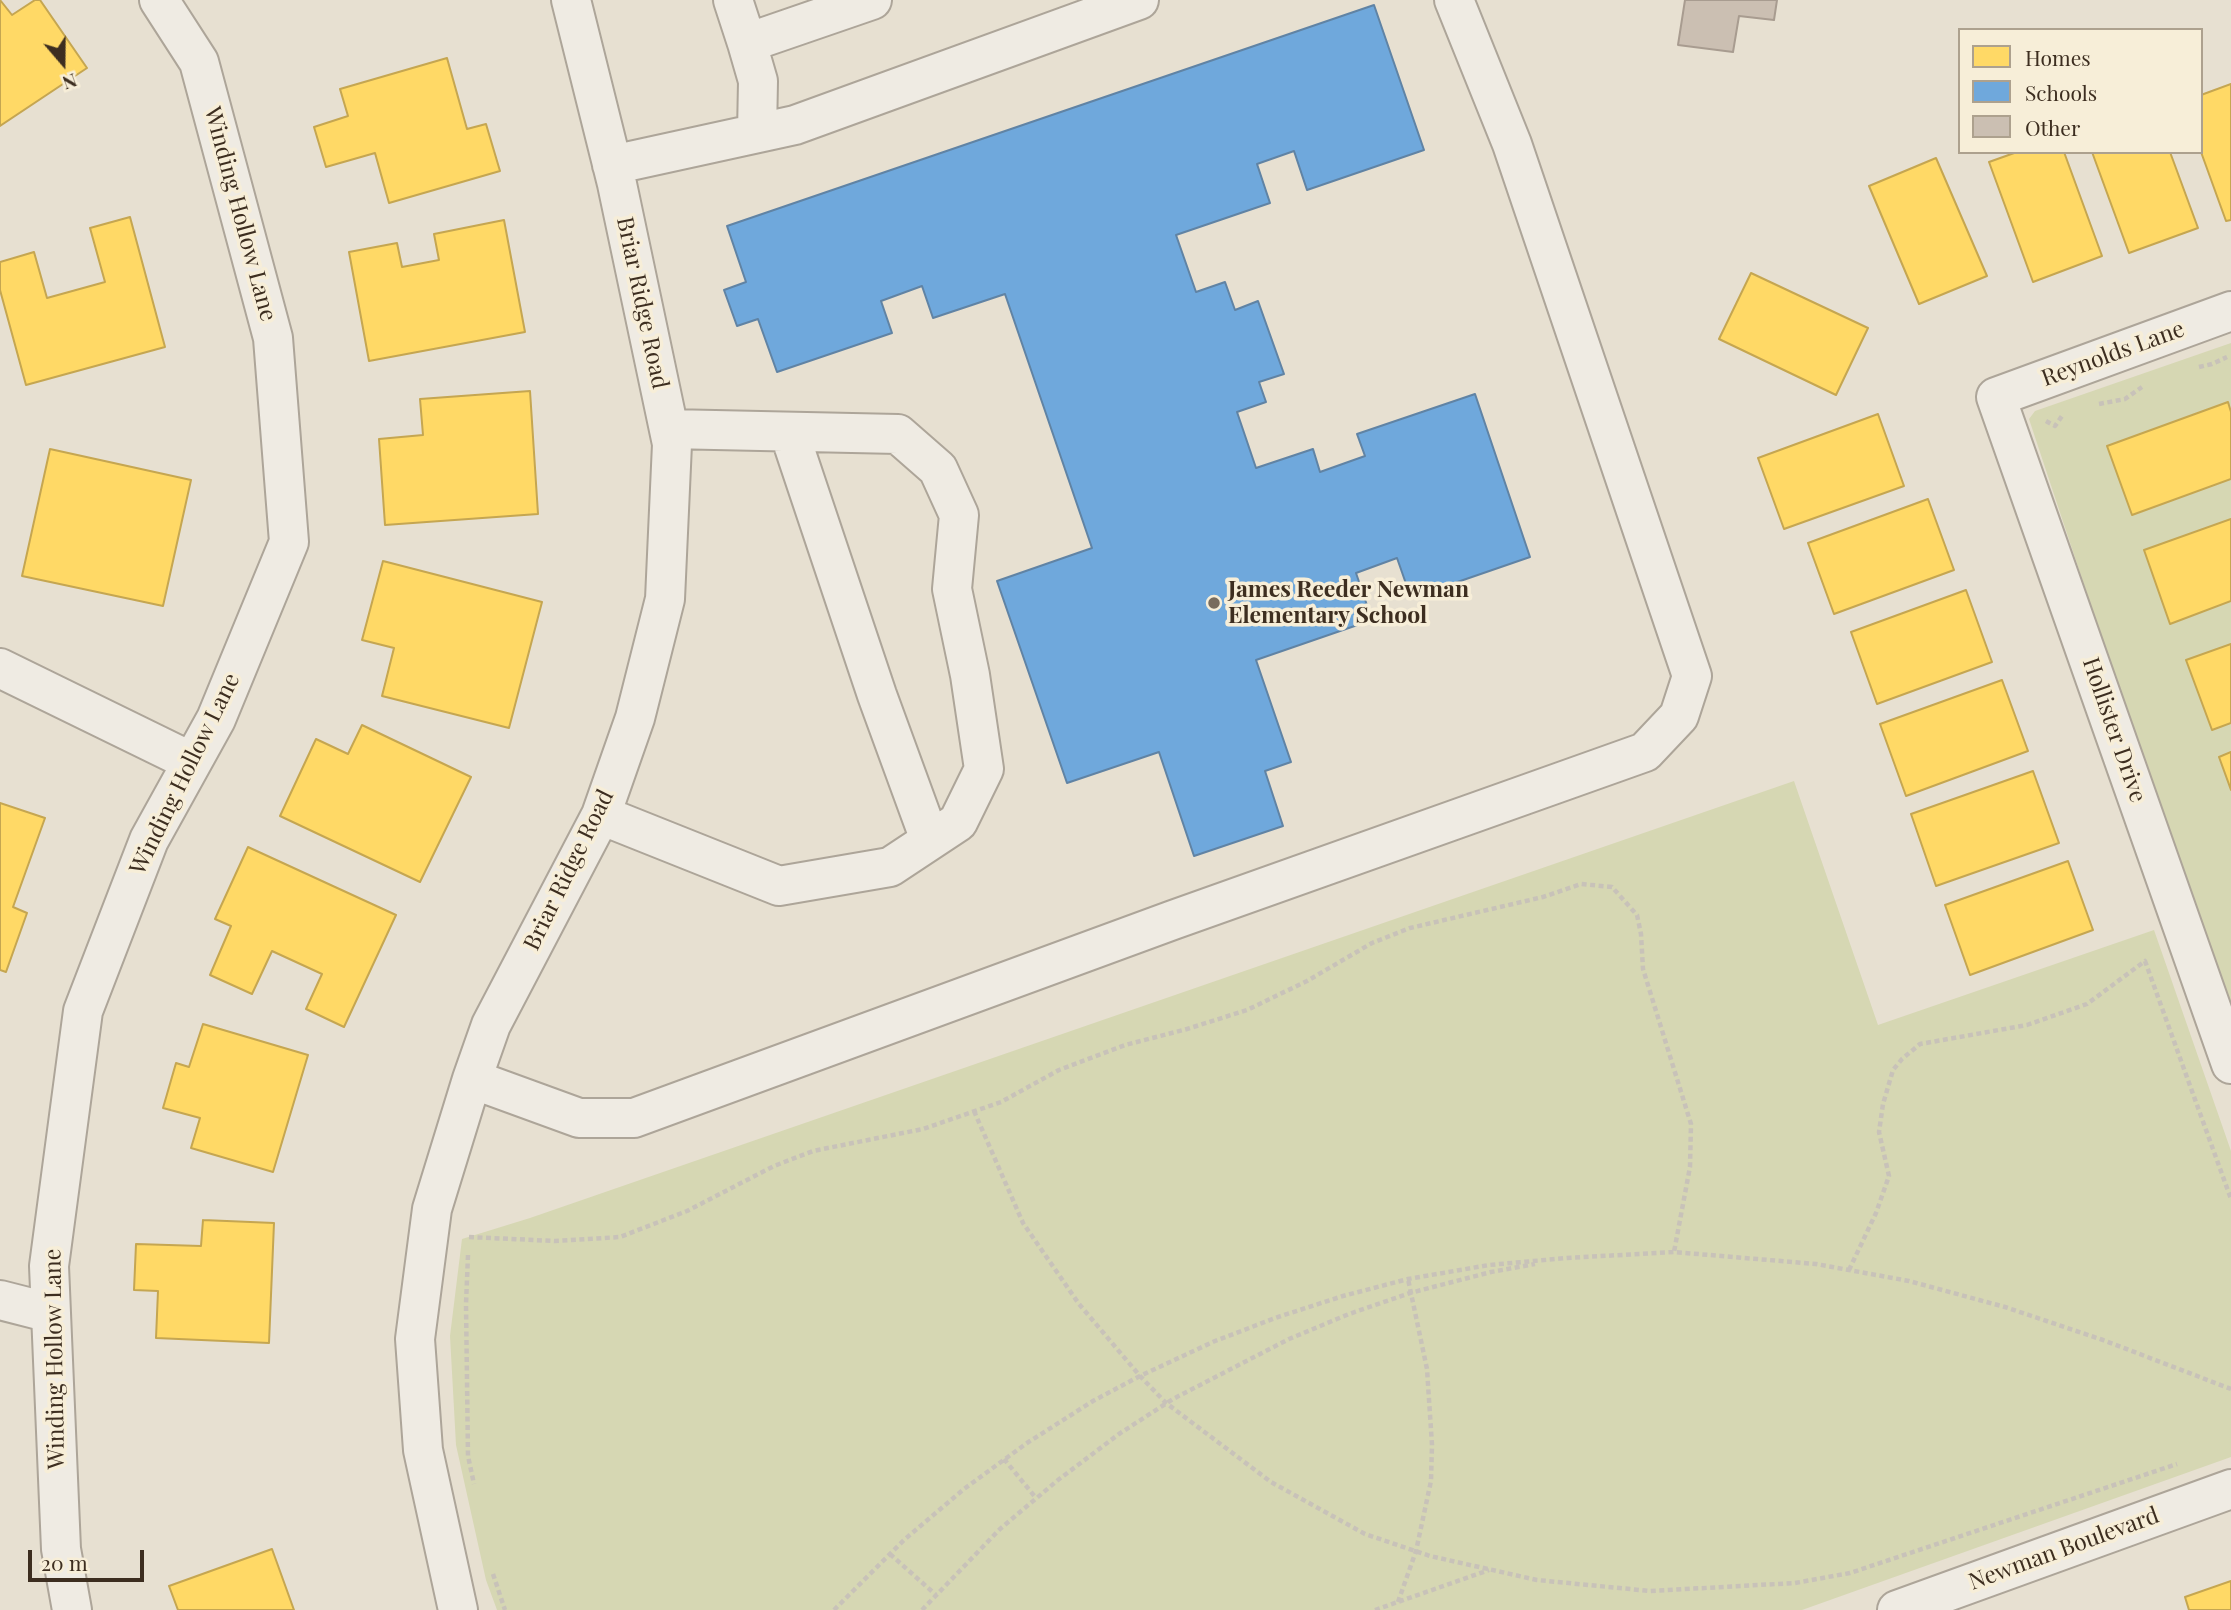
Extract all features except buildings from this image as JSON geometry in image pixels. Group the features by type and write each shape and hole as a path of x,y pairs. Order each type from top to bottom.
{"street":[{"name":"Winding Hollow Lane","path":"72,1610 61,1549 49,1266 83,1011 149,840 216,719 289,542 273,338 199,62 159,0"},
{"name":"Briar Ridge Road","path":"458,1610 423,1450 415,1339 432,1209 491,1026 601,815 635,718 664,599 672,444 612,165 571,0"},
{"path":"733,0 758,80 757,133"},
{"path":"747,43 872,0"},
{"path":"612,165 807,120 1139,0"},
{"path":"472,1079 579,1118 634,1118 1645,752 1679,716 1692,676 1512,144 1454,0"},
{"name":"Reynolds Lane","path":"1996,397 2231,311"},
{"name":"Hollister Drive","path":"1996,397 2231,1064"},
{"path":"601,815 779,886 890,867 958,821 984,769 971,675 952,589 959,515 938,470 898,434 669,429"},
{"path":"789,432 877,695 930,840"},
{"path":"0,668 192,762"},
{"path":"0,1300 51,1313"},
{"name":"Newman Boulevard","path":"1896,1610 2231,1489"}],"path":[{"path":"475,1492 468,1442 466,1304 469,1237 555,1241 620,1237 687,1211 774,1166 813,1151 923,1129 1001,1102 1059,1070 1125,1045 1247,1010 1307,981 1372,943 1410,928 1543,897 1581,884 1612,887 1637,915 1643,969 1691,1124 1690,1167 1674,1252"},
{"path":"1849,1270 1876,1213 1889,1176 1880,1132 1882,1104 1893,1070 1902,1059 1920,1044 2027,1025 2087,1004 2146,961 2231,1199"},
{"path":"974,1111 1023,1223 1079,1304 1166,1403 1271,1482 1365,1534 1416,1551 1537,1580 1650,1591 1795,1583 1850,1573 2178,1463"},
{"path":"834,1610 890,1553 964,1489 1004,1459 1093,1401 1140,1376 1215,1341 1343,1296 1408,1279 1489,1265 1674,1252 1816,1264 1909,1280 2005,1307 2103,1340 2231,1389"},
{"path":"922,1610 1000,1529 1036,1499 1119,1434 1166,1403 1230,1367 1349,1314 1410,1293 1491,1272 1567,1258"},
{"path":"1398,1602 1416,1551 1431,1481 1432,1445 1427,1369 1408,1279"},
{"path":"1004,1459 1036,1499"},
{"path":"890,1553 936,1595"},
{"path":"490,1565 505,1610"},
{"path":"1374,1610 1490,1570"}],"green space":[{"path":"2231,343 2231,1007 2175,859 2029,419 2035,411"},
{"path":"1794,781 1878,1025 2154,930 2231,1151 2231,1457 1802,1610 497,1610 486,1580 456,1445 450,1336 462,1239 530,1218"}],"place":[{"name":"James Reeder Newman Elementary School","path":"1214,603"}]}
